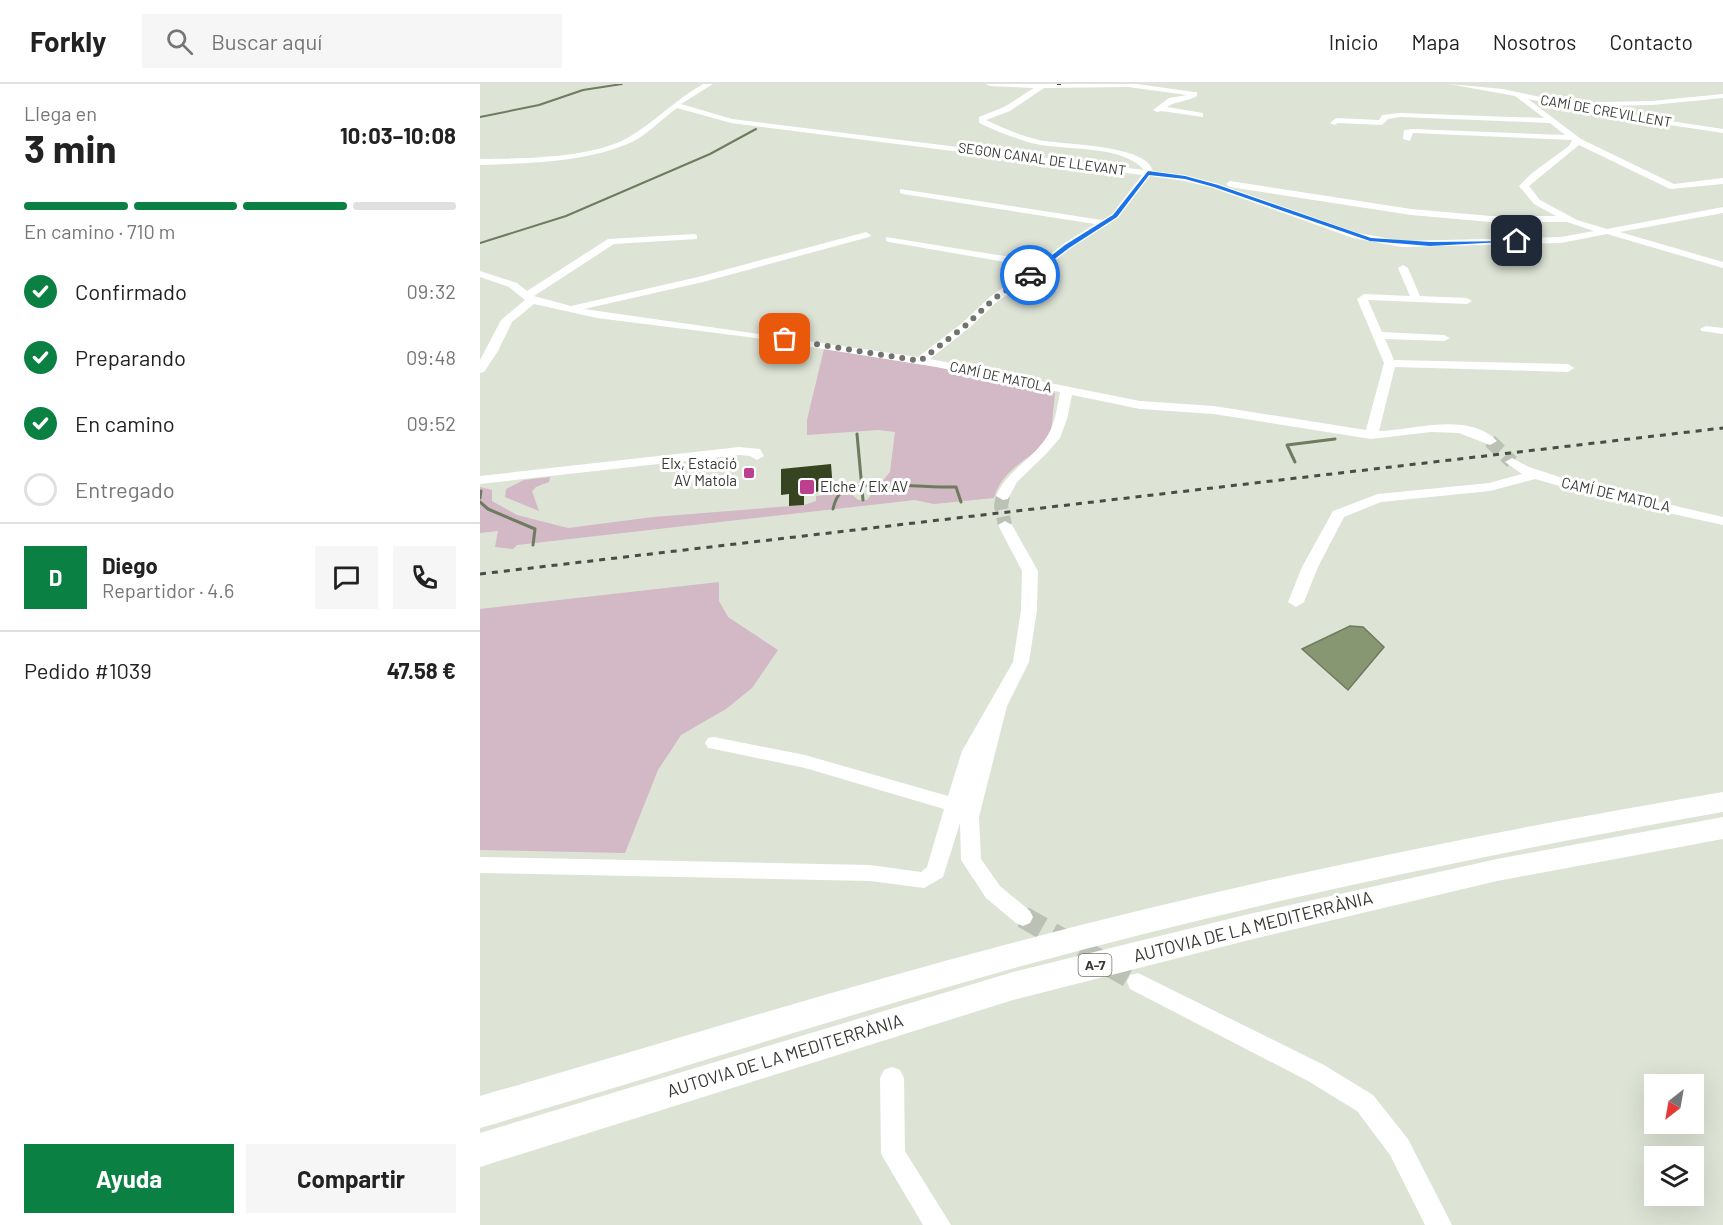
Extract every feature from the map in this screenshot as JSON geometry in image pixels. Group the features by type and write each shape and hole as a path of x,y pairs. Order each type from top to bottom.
{"highway":[{"name":"AUTOVIA DE LA MEDITERRÀNIA","path":"480,1112 1035,951 1314,881 1586,824 1723,802"},
{"name":"AUTOVIA DE LA MEDITERRÀNIA","path":"480,1150 1013,986 1257,925 1497,870 1723,828"}],"street":[{"path":"480,162 544,159 601,150 631,139 676,105 709,84"},
{"path":"990,84 1128,85 1194,94 1184,100 1172,100 1158,109 1200,115"},
{"name":"CAMÍ DE CREVILLENT","path":"1453,84 1555,104 1723,131"},
{"path":"920,361 965,326 995,298 1023,281 1042,265 1120,211 1148,173 1149,170 1142,161 1123,154 1038,142 982,121 982,119 1007,109 1042,86"},
{"path":"1518,95 1576,140 1661,183 1673,187 1723,181"},
{"path":"1555,104 1644,103 1723,96"},
{"path":"1665,122 1656,110 1723,103"},
{"name":"SEGON CANAL DE LLEVANT","path":"676,105 718,119 1188,178 1356,236 1384,242 1430,244 1561,240 1723,210"},
{"path":"1334,123 1335,120 1382,123 1385,117 1400,115 1549,121"},
{"path":"1635,124 1645,124 1650,120"},
{"path":"1407,139 1407,132 1413,131 1576,140"},
{"path":"1576,140 1572,149 1542,172 1530,176 1524,186 1537,202 1568,219 1606,232 1723,265"},
{"path":"1188,178 1411,212 1491,219 1568,219"},
{"path":"903,191 1105,223"},
{"path":"568,309 699,280 866,235"},
{"path":"480,369 492,351 507,320 529,298 612,241 694,237"},
{"path":"889,239 1042,265"},
{"path":"1403,268 1416,298"},
{"name":"CAMÍ DE MATOLA","path":"480,274 513,285 529,298 568,309 627,320 748,334 920,361 1140,405 1214,410 1371,435 1440,426 1476,433 1490,441"},
{"path":"1371,435 1390,363 1362,299 1364,297 1467,301"},
{"path":"1706,329 1723,331"},
{"path":"1378,335 1444,338"},
{"path":"1390,363 1568,369"},
{"path":"1003,496 1012,476 1050,443 1063,411 1066,391"},
{"path":"480,480 739,451 755,452 758,456"},
{"name":"CAMÍ DE MATOLA","path":"1512,462 1515,466 1533,475 1723,521"},
{"path":"1296,602 1338,514 1378,498 1490,487 1533,475"},
{"path":"480,865 870,873 924,880 936,871 971,751 1021,662 1031,589 1030,571 1005,525"},
{"path":"998,706 969,817 971,860 993,892 1023,917"},
{"path":"714,743 811,762 893,789 954,805"},
{"path":"1138,982 1316,1073 1365,1103 1399,1147 1439,1225"},
{"path":"892,1078 893,1154 938,1225"}],"shaded area":[{"path":"824,349 936,363 1055,393 1050,443 1025,459 1009,473 994,498 934,504 915,500 517,545 513,549 495,547 498,531 480,533 480,487 492,490 492,501 517,515 568,528 653,517 804,505 816,501 816,496 849,492 858,500 867,500 890,472 895,432 879,430 807,435 807,420"},
{"path":"550,477 549,482 532,491 539,511 505,497 506,489 524,480"},
{"path":"719,582 719,601 728,617 778,650 752,688 726,709 681,735 658,770 625,853 480,850 480,609"},
{"path":"1350,626 1363,627 1384,647 1348,690 1302,649"}],"building":[{"name":"Elche / Elx AV","path":"831,464 833,490 804,493 804,505 789,506 789,494 781,495 781,469"}],"waterway":[{"path":"480,117 539,105 583,90 622,84"},
{"path":"480,243 566,216 710,154 756,129"},
{"path":"857,434 862,486"},
{"path":"1295,462 1287,445 1335,439"},
{"path":"833,509 840,494 862,486"},
{"path":"862,486 863,500"},
{"path":"862,486 956,487 961,502"},
{"path":"480,498 481,491"},
{"path":"480,502 488,509 535,529 533,545"}],"tunnel":[{"path":"1490,441 1512,462"},
{"path":"1003,496 1001,506 1005,525"},
{"path":"1023,917 1138,982"}],"railway":[{"path":"480,574 1723,428"}],"way so far":[{"path":"785,339 920,361 965,326 995,298 1030,275"}],"place":[{"name":"Elx, Estació AV Matola","path":"749,473"},
{"name":"Elche / Elx AV","path":"807,487"}],"route":[{"path":"1030,275 1067,246 1115,216 1148,173 1185,178 1216,186 1356,236 1384,242 1430,244 1517,241"}]}
